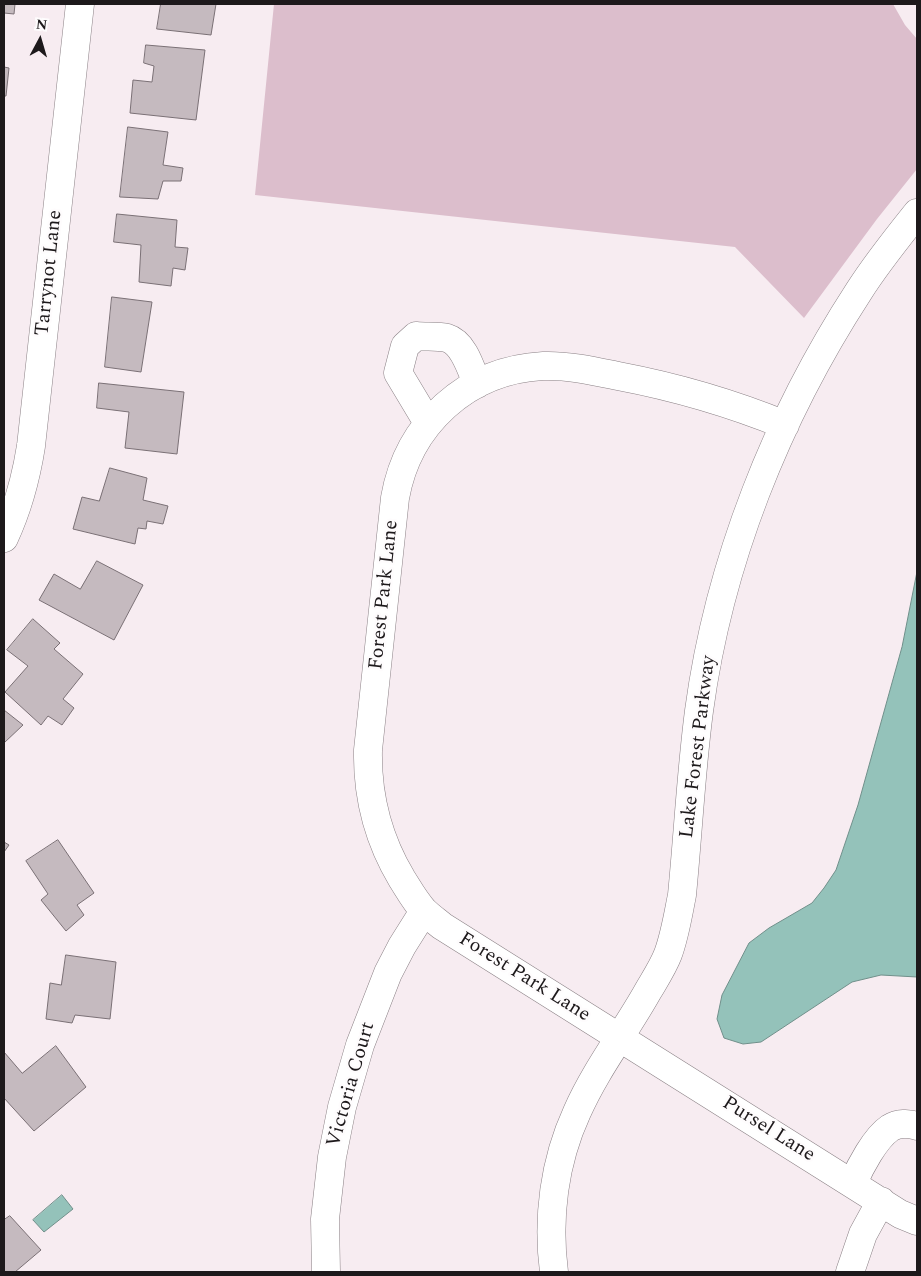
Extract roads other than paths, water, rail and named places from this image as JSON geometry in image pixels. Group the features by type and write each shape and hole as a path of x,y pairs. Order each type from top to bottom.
{"street":[{"name":"Tarrynot Lane","path":"4,538 20,497 31,446 80,4"},
{"name":"Lake Forest Parkway","path":"554,1272 551,1217 561,1154 577,1111 641,1004 667,955 677,924 682,895 699,711 710,652 737,545 759,483 811,372 843,316 875,268 917,213"},
{"path":"428,423 398,373 405,346 416,336 448,338 459,346 477,384"},
{"name":"Forest Park Lane","path":"619,1038 472,946 442,926 424,911 404,882 382,840 372,805 368,769 373,703 395,498 399,477 412,448 428,423 452,399 477,384 522,368 544,366 600,372 686,391 744,409 785,425"},
{"name":"Victoria Court","path":"326,1272 326,1219 332,1157 342,1107 360,1045 388,973 424,911"},
{"name":"Pursel Lane","path":"619,1038 900,1214 916,1216"},
{"path":"853,1183 863,1162 890,1128 900,1124 917,1126"},
{"path":"850,1272 863,1234 881,1201"}]}
